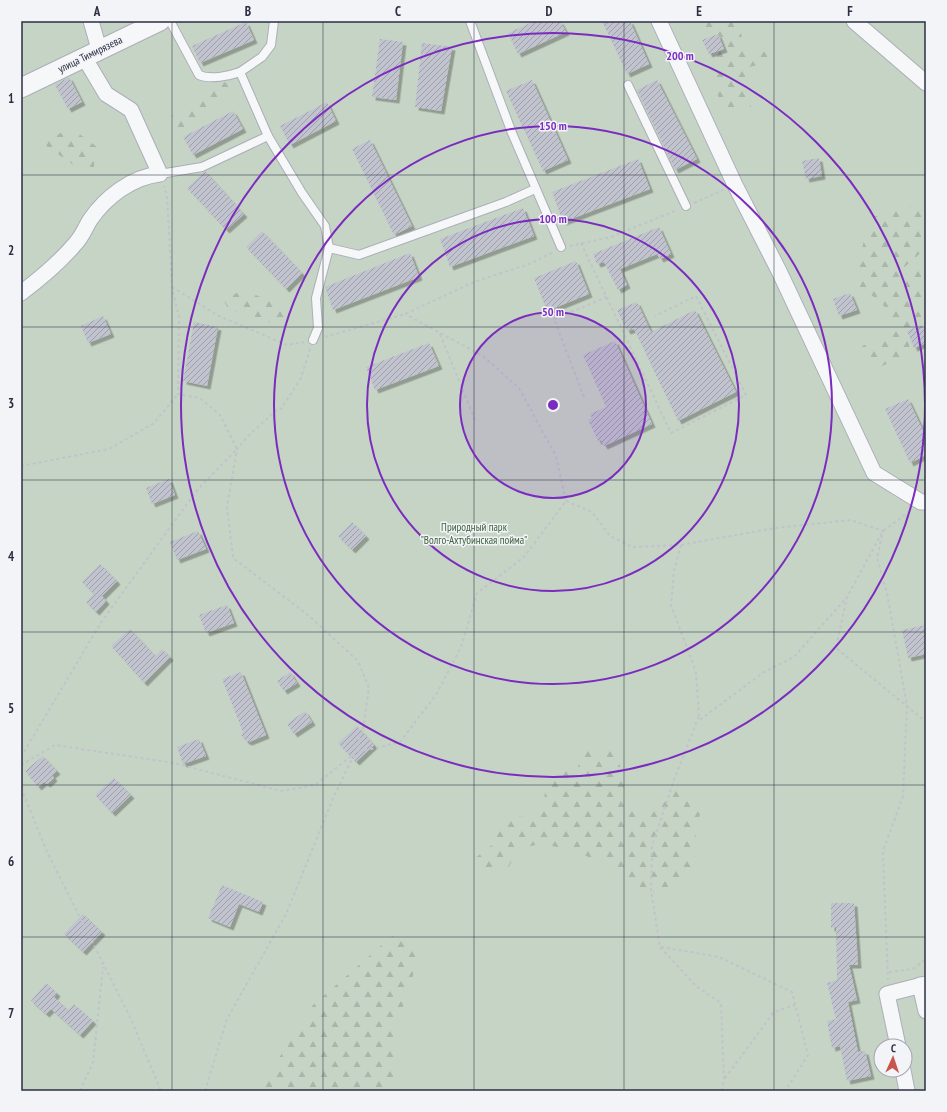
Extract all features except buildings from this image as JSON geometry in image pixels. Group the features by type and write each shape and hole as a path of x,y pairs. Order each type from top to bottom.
{"street":[{"path":"21,293 53,269 77,242 89,221 102,203 125,186 160,174 131,110 106,94 92,53 91,21"},
{"name":"улица Тимирязева","path":"21,88 160,21"},
{"path":"659,21 735,185 779,271 874,473 924,502"},
{"path":"854,21 926,83"},
{"path":"896,1038 887,994 923,984 926,1011"},
{"path":"905,1078 907,1091"}],"lane":[{"path":"170,21 199,76 205,78 231,75 240,72 262,57 271,46 274,21"},
{"path":"470,21 535,189 561,248"},
{"path":"240,72 268,136 302,193 326,226 329,248 316,298 318,328 313,340"},
{"path":"628,85 686,206"},
{"path":"160,174 202,167 268,136"},
{"path":"329,248 359,255 506,202 535,189"}],"path":[{"path":"21,466 109,449 154,423 178,394 179,317 172,287 167,195 160,174"},
{"path":"172,287 219,316 287,345 313,340 405,314 474,282 532,263 561,248 611,237 735,185"},
{"path":"582,243 671,433 746,395 696,296 655,316"},
{"path":"584,397 554,319 607,298"},
{"path":"21,766 55,745 174,763 281,790 315,786 355,753 400,742 436,695 461,647 477,594 524,557 566,501 556,456 519,388 483,356 405,314"},
{"path":"439,333 475,420"},
{"path":"21,758 102,621 198,489 250,434 278,408 281,409 301,378 313,340"},
{"path":"178,394 200,398 220,415 237,449 227,507 233,558 308,616 358,661 370,688 363,729 355,753 334,796 286,914 227,1019 205,1091"},
{"path":"566,501 592,512 610,536 632,547 680,545 775,528 851,520 883,531"},
{"path":"699,716 701,719 764,672 794,657 847,597 883,531 924,502"},
{"path":"883,531 877,558 888,601 907,706 903,796 883,851 885,927 889,972 913,969 926,959"},
{"path":"680,545 674,570 671,604 696,672 699,716 674,780 652,846 651,890 660,946 696,986 721,1003 724,1079 722,1091"},
{"path":"847,597 836,648 926,722"},
{"path":"21,788 48,854 103,966 130,1017 161,1091"},
{"path":"660,946 719,957 792,992 808,1055 785,1091"},
{"path":"80,1091 93,1062 103,966"},
{"path":"724,1079 774,1012 795,1005"}],"green space":[{"name":"Природный парк \"Волго-Ахтубинская пойма\"","path":"21,21 926,21 926,1091 21,1091"},
{"path":"702,21 739,21 743,45 787,59 749,67 745,84 751,107 726,114 709,75 720,43 704,31"},
{"path":"221,81 232,85 208,114 179,134 172,115"},
{"path":"70,127 97,147 92,178 42,143"},
{"path":"915,205 926,219 926,248 899,272 926,269 926,326 908,333 910,354 873,370 862,346 892,335 891,324 886,309 877,299 854,285 869,218"},
{"path":"244,290 288,309 281,326 229,310 223,299"},
{"path":"581,749 619,750 618,760 626,783 625,797 648,820 674,780 681,782 686,796 700,814 695,840 695,863 665,890 638,895 626,872 555,846 530,846 521,851 514,858 506,871 487,871 474,859 492,845 508,816 525,817 544,807 545,789 559,771 578,768"},
{"path":"399,930 416,953 412,983 394,1030 398,1070 393,1091 263,1091 272,1069 312,1006"}]}
